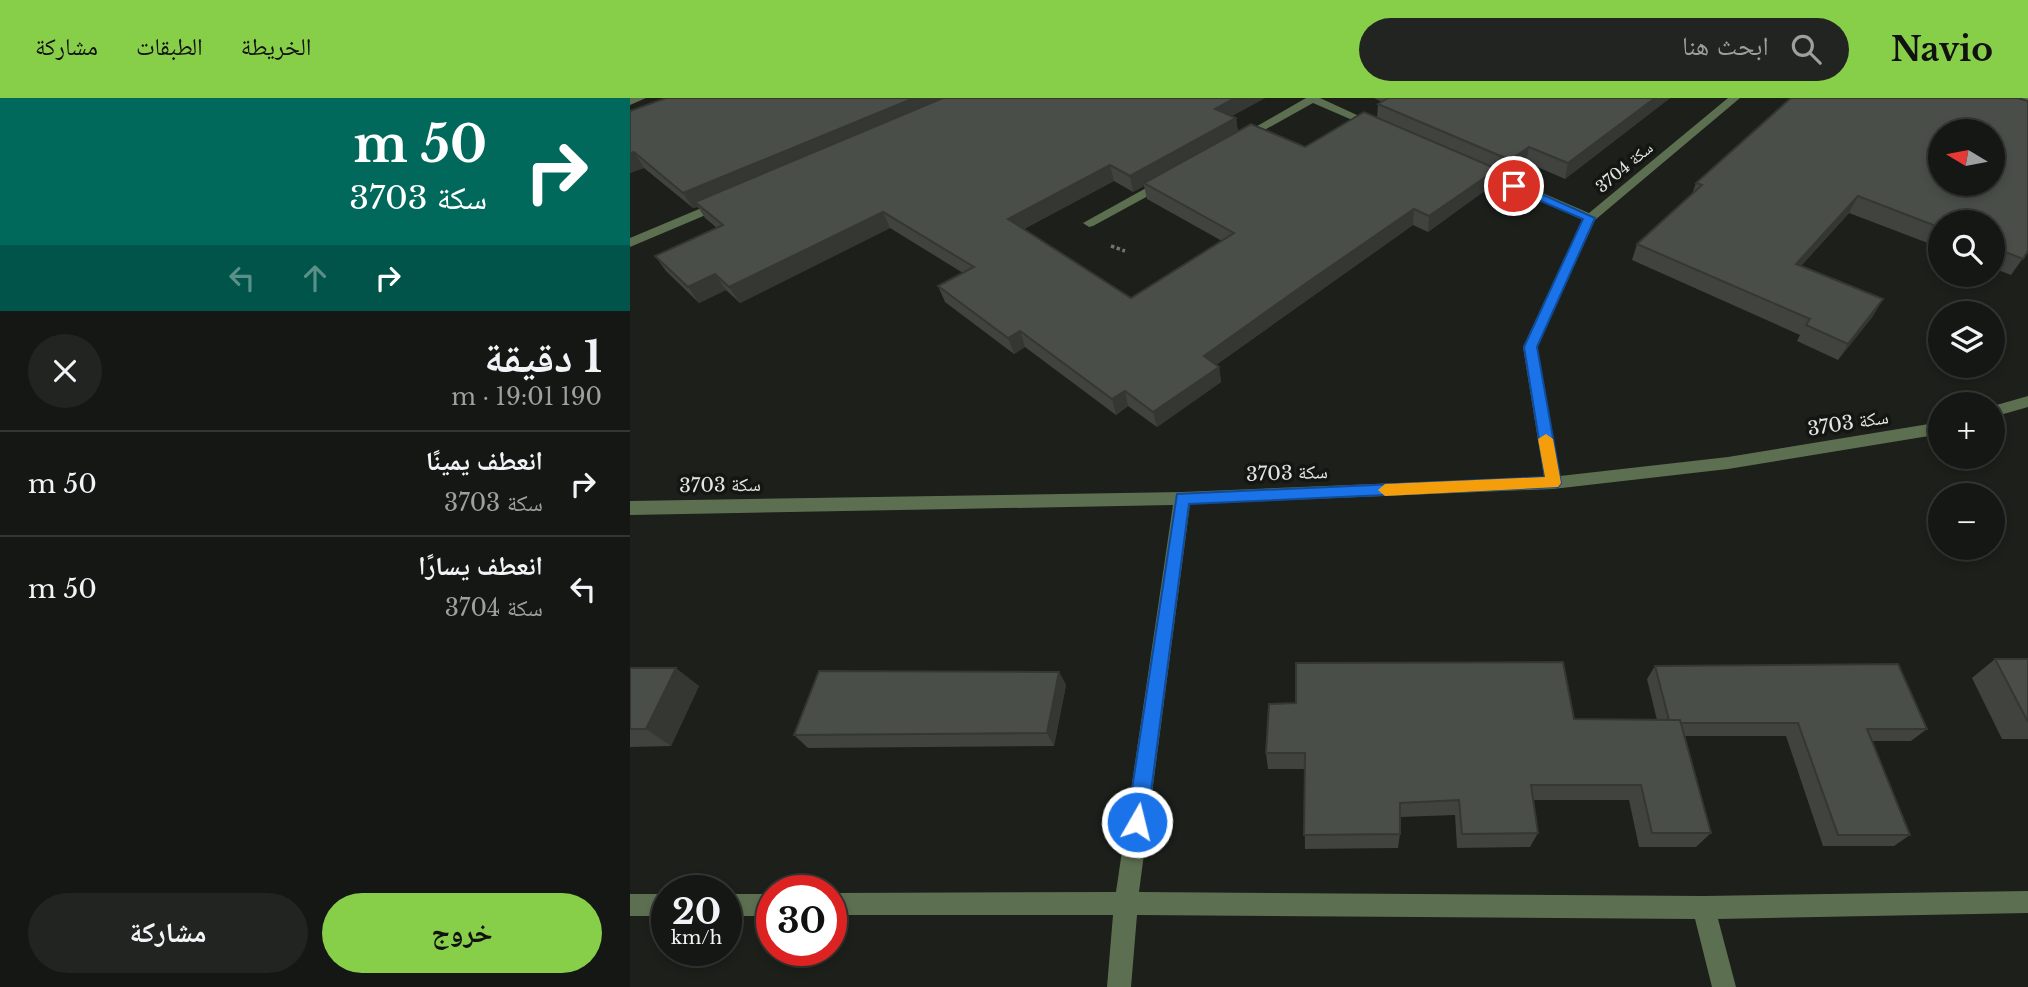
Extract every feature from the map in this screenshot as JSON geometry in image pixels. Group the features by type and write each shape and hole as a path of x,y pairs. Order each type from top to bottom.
{"street":[{"path":"630,102 641,98"},
{"path":"1230,145 1311,98 1388,131"},
{"name":"سكة 3704","path":"1553,483 1530,347 1590,218 1726,101"},
{"path":"1464,164 1590,218"},
{"path":"1089,223 1183,171"},
{"path":"630,243 731,200"},
{"path":"2005,408 2028,401"},
{"name":"سكة 3703","path":"630,508 1182,498 1553,483 1728,464 1928,430"},
{"path":"1119,987 1126,903 1182,498"},
{"path":"847,904 1126,903 1704,908 2028,902"},
{"path":"630,905 651,905"},
{"path":"1704,908 1724,987"}],"building":[{"path":"666,98 914,98 683,193 634,152 630,153 630,111"},
{"path":"943,98 1235,98 1215,109 1236,118 1130,176 1110,165 1008,219 1131,298 1234,233 1144,183 1251,124 1305,147 1364,112 1497,169 1429,216 1414,209 1305,284 1204,356 1219,367 1153,412 1125,391 1112,399 1020,331 1008,338 938,286 974,267 883,212 729,287 715,274 688,287 655,256 723,225 695,202"},
{"path":"1388,98 1655,98 1568,163 1529,147 1510,160 1378,104"},
{"path":"1791,98 2018,98 2028,101 2028,251 2023,259 2005,252 2005,210 1928,210 1928,223 1858,196 1796,264 1883,299 1848,344 1806,325 1810,319 1637,244 1702,185 1696,183"},
{"path":"1995,659 2028,659 2028,722"},
{"path":"1563,662 1574,719 1680,720 1711,833 1652,833 1641,785 1531,785 1538,833 1462,834 1459,800 1400,803 1400,834 1304,835 1305,753 1266,753 1269,704 1296,703 1296,663"},
{"path":"1898,664 1927,729 1867,729 1910,835 1838,835 1798,723 1681,723 1680,720 1669,720 1655,666"},
{"path":"630,668 676,668 646,729 630,729"},
{"path":"819,671 1059,672 1047,733 794,735"}],"slow traffic":[{"path":"1385,490 1553,483 1546,439"}],"route":[{"path":"1137,822 1182,498 1553,483 1530,347 1590,218 1514,186"}]}
